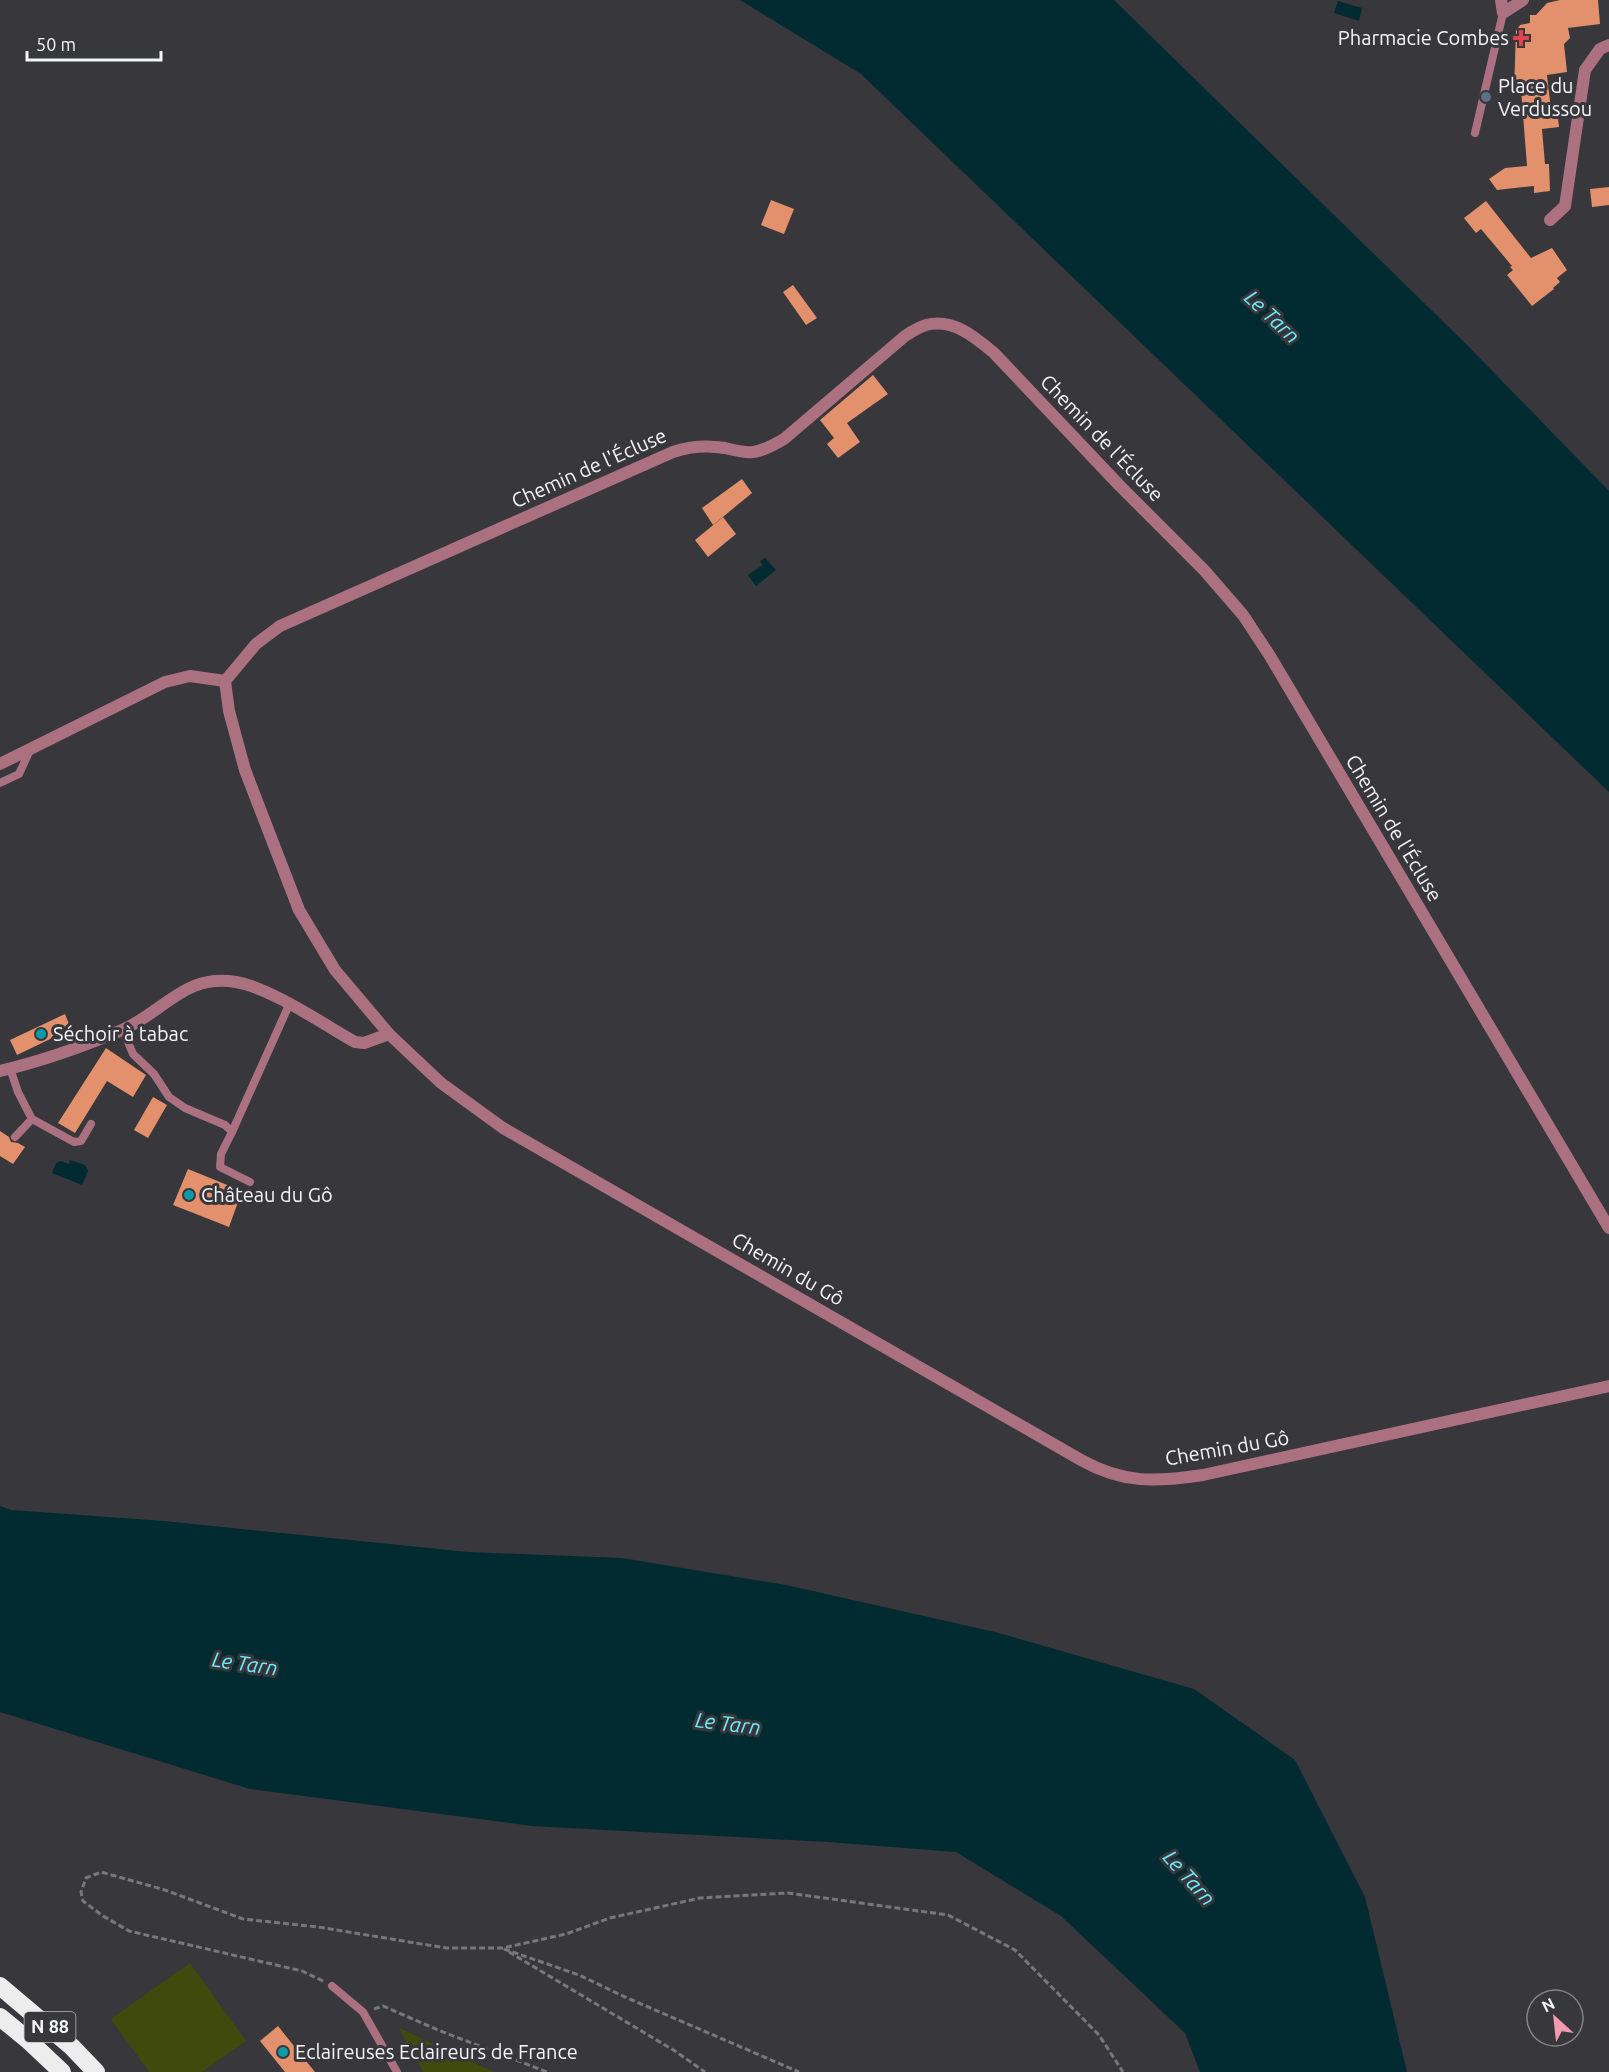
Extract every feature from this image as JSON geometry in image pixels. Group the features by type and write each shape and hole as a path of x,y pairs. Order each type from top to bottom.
{"highway":[{"name":"N 88","path":"0,1986 72,2047 96,2072"},
{"name":"N 88","path":"0,2017 62,2072"}],"street":[{"path":"1501,0 1503,13 1523,0"},
{"path":"1550,220 1565,206 1584,70 1600,49 1609,45"},
{"name":"Chemin de l'Écluse","path":"225,681 256,644 280,626 683,448 695,446 754,452 768,447 784,439 915,330 926,325 939,324 964,331 994,353 1120,486 1204,570 1243,615 1270,656 1609,1228"},
{"path":"0,764 165,682 190,676 225,681"},
{"name":"Chemin du Gô","path":"225,681 228,711 245,771 299,910 336,970 389,1034 448,1088 503,1128 1100,1471 1136,1480 1203,1475 1609,1386"},
{"path":"3,1069 57,1055 135,1024 185,989 211,981 224,980 249,985 355,1042 364,1043 389,1034"}],"lane":[{"path":"1475,134 1503,13"},
{"path":"0,783 19,774 31,748"},
{"path":"250,1182 224,1171 220,1167 221,1154 289,1005"},
{"path":"123,1029 133,1054 154,1074 169,1097 185,1108 225,1125 232,1132"},
{"path":"3,1069 32,1119 74,1143 81,1141 91,1124"},
{"path":"15,1137 32,1119"},
{"path":"332,1986 363,2012 397,2072"}],"path":[{"path":"332,1986 302,1971 129,1931 83,1901 81,1892 86,1878 102,1872 165,1890 243,1919 446,1948 503,1948 566,1934 610,1918 700,1898 788,1893 948,1915 1015,1950 1099,2035 1123,2072"},
{"path":"503,1948 675,2051 705,2072"},
{"path":"503,1948 579,1975 799,2072"},
{"path":"363,2012 383,2006 547,2072"}],"green space":[{"path":"190,1963 246,2041 202,2072 149,2072 111,2019"},
{"path":"399,2028 494,2072 423,2072"}],"water":[{"name":"Le Tarn","path":"740,0 1114,0 1466,344 1609,491 1609,792 861,74"},
{"path":"1338,1 1362,8 1359,21 1334,13"},
{"path":"765,558 776,570 756,586 748,575 763,565 760,561"},
{"path":"70,1160 85,1165 88,1171 82,1185 52,1173 56,1163 61,1161 69,1164"},
{"name":"Le Tarn","path":"0,1506 11,1510 164,1521 468,1552 622,1558 786,1585 995,1632 1194,1689 1295,1760 1365,1897 1407,2072 1200,2072 1185,2033 1061,1916 956,1852 828,1842 532,1826 250,1789 0,1712"}],"building":[{"path":"1560,0 1598,0 1600,24 1568,28 1570,38 1564,44 1567,72 1547,75 1551,109 1557,109 1559,127 1542,129 1545,164 1549,164 1550,191 1534,193 1534,186 1497,190 1489,179 1505,168 1527,166 1521,89 1514,90 1516,31 1520,25 1530,23 1530,15 1536,15 1547,3"},
{"path":"1609,187 1609,205 1592,207 1590,189"},
{"path":"771,200 794,209 784,234 761,225"},
{"path":"1486,201 1531,258 1552,248 1567,270 1557,278 1560,282 1554,289 1532,306 1507,275 1513,270 1510,267 1512,266 1481,229 1476,233 1464,218"},
{"path":"793,285 817,318 806,325 783,292"},
{"path":"873,375 888,394 847,423 860,442 838,458 827,444 834,438 820,420"},
{"path":"742,479 752,493 713,525 702,508"},
{"path":"723,517 736,534 708,557 695,540"},
{"name":"Séchoir à tabac","path":"65,1014 71,1029 17,1055 10,1040"},
{"path":"106,1048 146,1075 133,1097 107,1081 75,1133 58,1123"},
{"path":"153,1097 167,1105 148,1138 134,1130"},
{"path":"0,1131 9,1137 11,1142 25,1147 13,1164 0,1156"},
{"name":"Château du Gô","path":"188,1169 242,1191 229,1227 173,1205"},
{"name":"Eclaireuses Eclaireurs de France","path":"278,2026 315,2072 285,2072 260,2041"}],"place":[{"name":"Pharmacie Combes","path":"1521,38"},
{"name":"Place du Verdussou","path":"1486,97"},
{"name":"Séchoir à tabac","path":"41,1034"},
{"name":"Château du Gô","path":"189,1195"},
{"name":"Eclaireuses Eclaireurs de France","path":"283,2052"}]}
